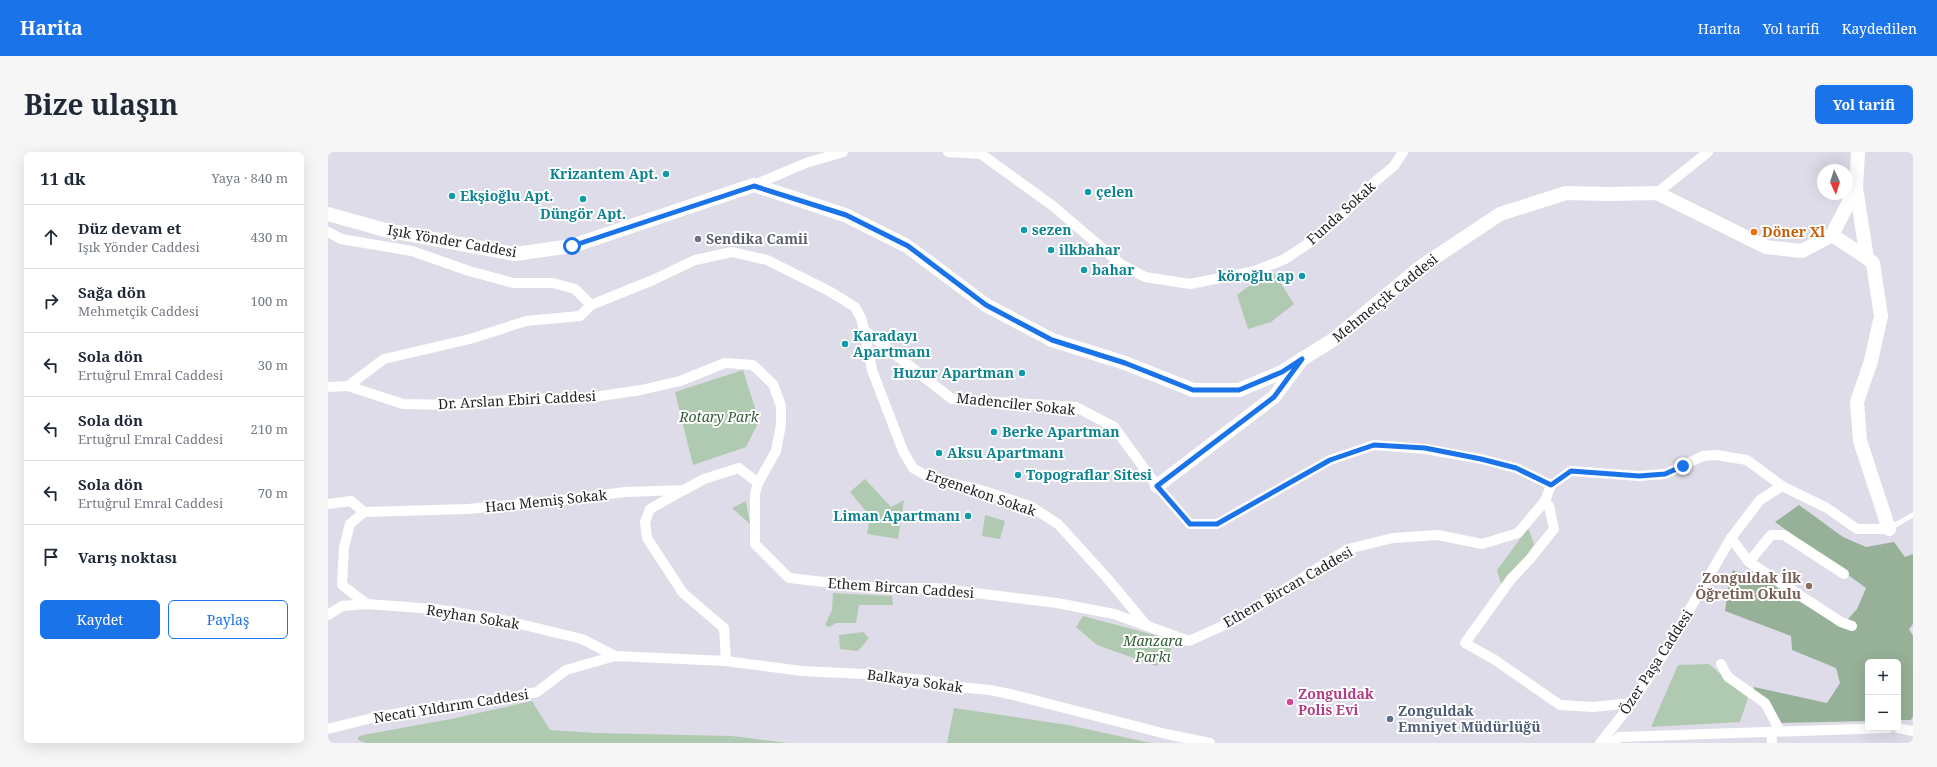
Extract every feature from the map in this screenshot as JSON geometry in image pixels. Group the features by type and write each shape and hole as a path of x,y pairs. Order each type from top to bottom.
{"street":[{"path":"754,186 806,162 843,152"},
{"path":"948,152 980,153"},
{"name":"Funda Sokak","path":"980,153 1053,206 1122,265 1145,277 1190,284 1255,271 1285,259 1312,242 1345,213 1365,190 1394,166 1403,152"},
{"path":"1657,193 1708,152"},
{"path":"1858,152 1856,188 1867,258"},
{"path":"754,186 846,215 908,246 986,305 1052,340 1125,363 1193,390 1239,390 1282,372 1302,359"},
{"name":"Işık Yönder Caddesi","path":"328,214 385,230 515,254 572,246 754,186"},
{"path":"1551,485 1571,471 1639,476 1665,474 1703,456 1716,455 1747,460 1782,486 1827,508 1857,529 1889,529 1860,441 1858,402 1871,361 1881,316 1873,263 1832,236 1856,188"},
{"name":"Mehmetçik Caddesi","path":"1157,486 1274,397 1302,359 1333,340 1419,268 1500,214 1566,193 1657,193 1766,247 1802,251 1832,236"},
{"path":"328,232 341,239 412,251 469,271 513,283 553,283 575,289 591,305"},
{"path":"328,387 348,386 384,359 470,339 526,321 580,316 591,305 653,280 695,260 732,252 767,260 830,291 855,307 861,318 864,330"},
{"name":"Madenciler Sokak","path":"864,330 952,399 1076,407 1114,427 1157,486 1190,524 1217,524 1330,460 1374,445 1425,448 1481,459 1516,468 1551,485"},
{"name":"Ergenekon Sokak","path":"864,330 872,370 903,451 914,468 930,478 981,490 1030,506 1058,524 1108,578 1146,626"},
{"name":"Dr. Arslan Ebiri Caddesi","path":"348,386 403,404 450,405 518,399 587,398 641,390 680,381 725,363 753,365 773,384 781,406 776,450 758,483 754,494 756,544"},
{"name":"Hacı Memiş Sokak","path":"364,512 468,509 554,501 626,492 684,490 704,479 739,468 758,483"},
{"name":"Ethem Bircan Caddesi","path":"756,544 788,578 877,588 935,588 1058,603 1114,614 1190,641 1238,619 1348,549 1393,538 1438,534 1482,544 1518,533 1545,501 1551,485"},
{"name":"Özer Paşa Caddesi","path":"1600,743 1632,703 1665,652 1731,538 1760,500 1782,486"},
{"path":"684,490 650,509 645,522 647,538 683,593 724,628 726,661"},
{"path":"328,504 351,501 364,512 350,524 344,547 342,585 366,604"},
{"path":"1545,501 1549,506 1554,529 1531,558 1511,579 1465,643 1495,660 1560,705 1593,707 1632,703"},
{"path":"1749,562 1771,535 1784,536 1844,574"},
{"path":"1731,538 1749,562 1841,622 1852,626"},
{"name":"Reyhan Sokak","path":"328,615 342,606 366,604 435,609 503,620 582,639 615,656"},
{"name":"Balkaya Sokak","path":"615,656 726,661 802,671 864,674 926,680 948,686 990,690 1210,743"},
{"name":"Necati Yıldırım Caddesi","path":"328,729 376,717 430,708 490,701 537,692 566,670 615,656"},
{"path":"1721,664 1724,666 1728,677 1765,703 1776,732 1772,743"},
{"path":"1612,743 1619,737 1865,729"},
{"path":"1901,729 1913,731"}],"lane":[{"path":"1889,529 1913,515"}],"green space":[{"path":"1275,274 1294,304 1271,322 1248,329 1237,295 1257,280"},
{"name":"Rotary Park","path":"743,370 759,421 746,447 693,465 675,392"},
{"path":"865,479 891,507 904,500 898,539 867,534 870,516 850,492"},
{"path":"746,501 750,524 732,508"},
{"path":"1799,505 1843,537 1866,547 1894,542 1905,557 1913,554 1913,624 1909,629 1913,636 1913,716 1911,720 1901,720 1901,659 1865,659 1865,721 1779,723 1753,693 1754,687 1827,703 1840,683 1836,668 1792,650 1791,636 1725,611 1729,582 1733,570 1750,579 1754,573 1841,627 1857,609 1866,588 1775,522"},
{"path":"985,515 1005,521 1000,539 982,536"},
{"path":"1528,528 1534,544 1521,564 1501,584 1497,570"},
{"path":"833,593 892,596 893,605 859,605 856,623 836,623 829,627 825,625 832,610"},
{"name":"Manzara Parkı","path":"1083,616 1173,640 1169,657 1156,666 1097,645 1076,627"},
{"path":"863,632 869,638 858,651 840,649 839,635"},
{"path":"1709,664 1748,698 1740,722 1651,727 1678,665"},
{"path":"532,701 550,730 597,733 732,736 787,743 366,743 358,740 358,737 363,735 451,719"},
{"path":"954,708 1068,725 1151,743 947,743"}],"place":[{"name":"Krizantem Apt.","path":"666,174"},
{"name":"çelen","path":"1088,192"},
{"name":"Ekşioğlu Apt.","path":"452,196"},
{"name":"Düngör Apt.","path":"583,199"},
{"name":"sezen","path":"1024,230"},
{"name":"Döner Xl","path":"1754,232"},
{"name":"Sendika Camii","path":"698,239"},
{"name":"ilkbahar","path":"1051,250"},
{"name":"bahar","path":"1084,270"},
{"name":"köroğlu ap","path":"1302,276"},
{"name":"Karadayı Apartmanı","path":"845,344"},
{"name":"Huzur Apartman","path":"1022,373"},
{"name":"Berke Apartman","path":"994,432"},
{"name":"Aksu Apartmanı","path":"939,453"},
{"name":"Topograflar Sitesi","path":"1018,475"},
{"name":"Liman Apartmanı","path":"968,516"},
{"name":"Zonguldak İlk Öğretim Okulu","path":"1809,586"},
{"name":"Zonguldak Polis Evi","path":"1290,702"},
{"name":"Zonguldak Emniyet Müdürlüğü","path":"1390,719"}],"route":[{"path":"572,246 754,186 846,215 908,246 986,305 1052,340 1125,363 1193,390 1239,390 1282,372 1302,359 1274,397 1157,486 1190,524 1217,524 1330,460 1374,445 1425,448 1481,459 1516,468 1551,485 1571,471 1639,476 1665,474 1683,466"}]}
